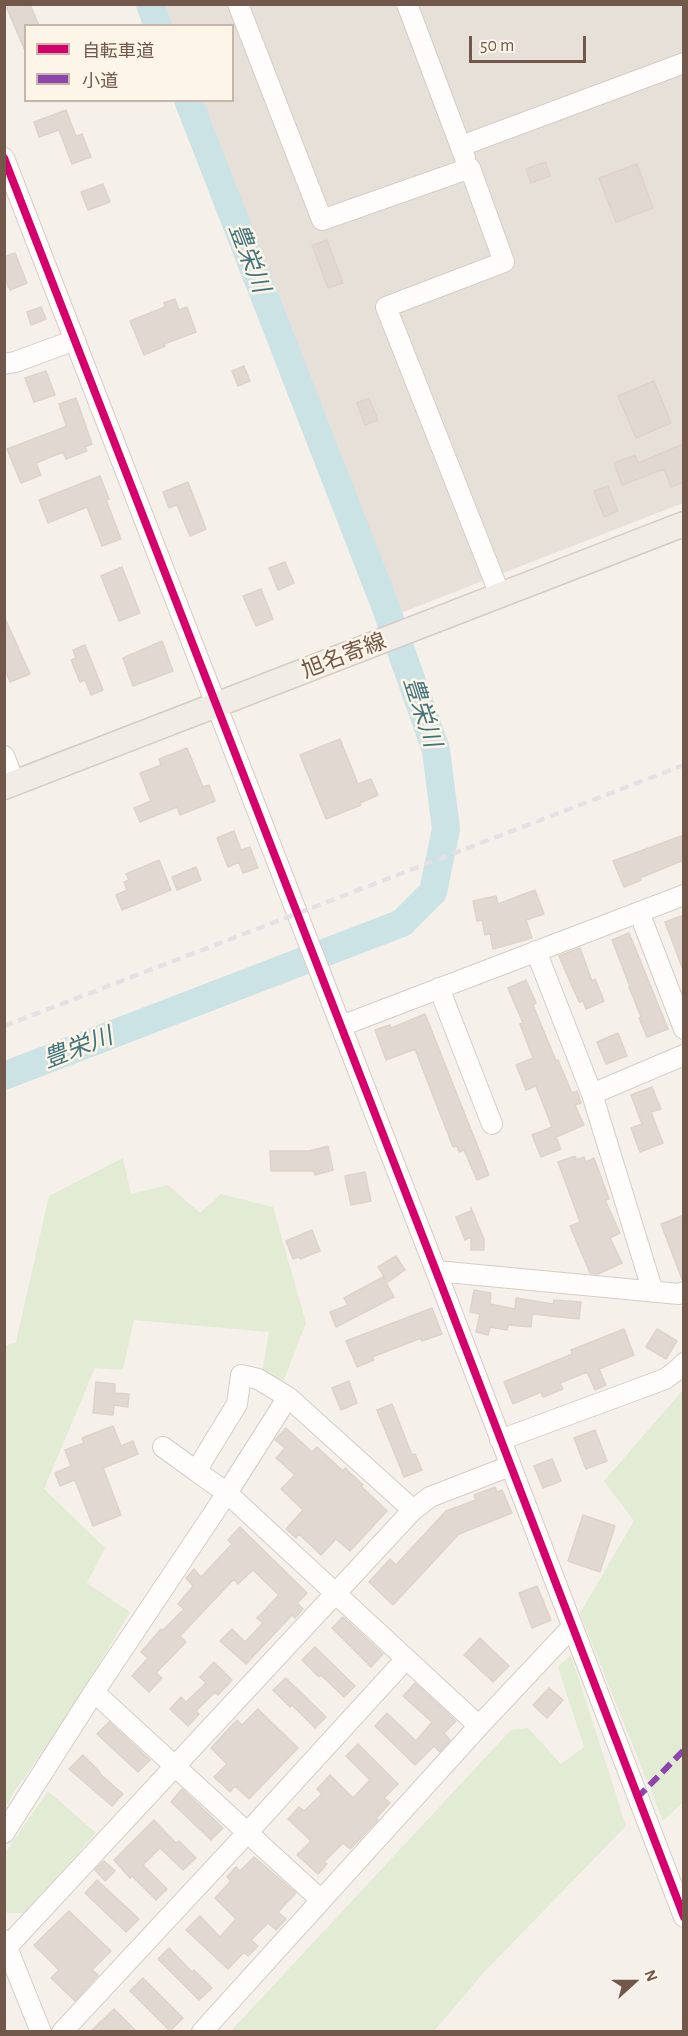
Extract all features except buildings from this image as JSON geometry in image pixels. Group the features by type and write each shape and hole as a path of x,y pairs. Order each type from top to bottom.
{"main road":[{"name":"旭名寄線","path":"10,785 684,524"}],"street":[{"path":"238,4 322,220 470,168"},
{"path":"406,4 504,262 386,307 500,595"},
{"path":"461,146 684,63"},
{"path":"4,158 684,1917"},
{"path":"4,364 75,340"},
{"path":"4,756 10,785"},
{"path":"341,1026 684,895"},
{"path":"639,912 684,1029"},
{"path":"536,951 592,1094 653,1292"},
{"path":"439,988 492,1124"},
{"path":"592,1094 684,1055"},
{"path":"436,1271 653,1292 679,1294 684,1292"},
{"path":"500,1440 665,1379 684,1363"},
{"path":"196,1471 237,1404 241,1375 258,1379 288,1397 413,1510"},
{"path":"4,1833 288,1397"},
{"path":"163,1447 226,1493 479,1726"},
{"path":"40,2031 6,1944 413,1510 430,1497 510,1466"},
{"path":"202,2031 572,1627"},
{"path":"62,2031 405,1660"},
{"path":"94,1692 321,1900"}],"shaded area":[{"path":"160,5 683,5 683,503 398,614 198,102 234,102 234,24 168,24"}],"green space":[{"path":"123,1158 131,1194 168,1185 200,1213 221,1194 273,1207 306,1323 284,1380 262,1373 269,1332 134,1320 123,1370 95,1368 44,1489 105,1548 87,1583 130,1612 67,1717 14,1792 5,1809 5,1346 16,1342 49,1196"},
{"path":"683,1390 684,1801 663,1821 580,1613 634,1521 604,1481"},
{"path":"571,1655 626,1826 485,1971 434,2031 231,2031 511,1730 528,1728 561,1764 584,1747 558,1667"},
{"path":"48,1791 96,1833 24,1913 7,1913 4,1907 5,1853"}],"waterway":[{"name":"豊栄川","path":"150,4 157,24"},
{"name":"豊栄川","path":"4,1076 402,923 433,892 446,829 436,750 386,608 189,102"}],"railway":[{"path":"4,1026 684,765"}],"marked path":[{"path":"637,1798 684,1750"}],"cycle path":[{"path":"4,158 684,1917"}]}
